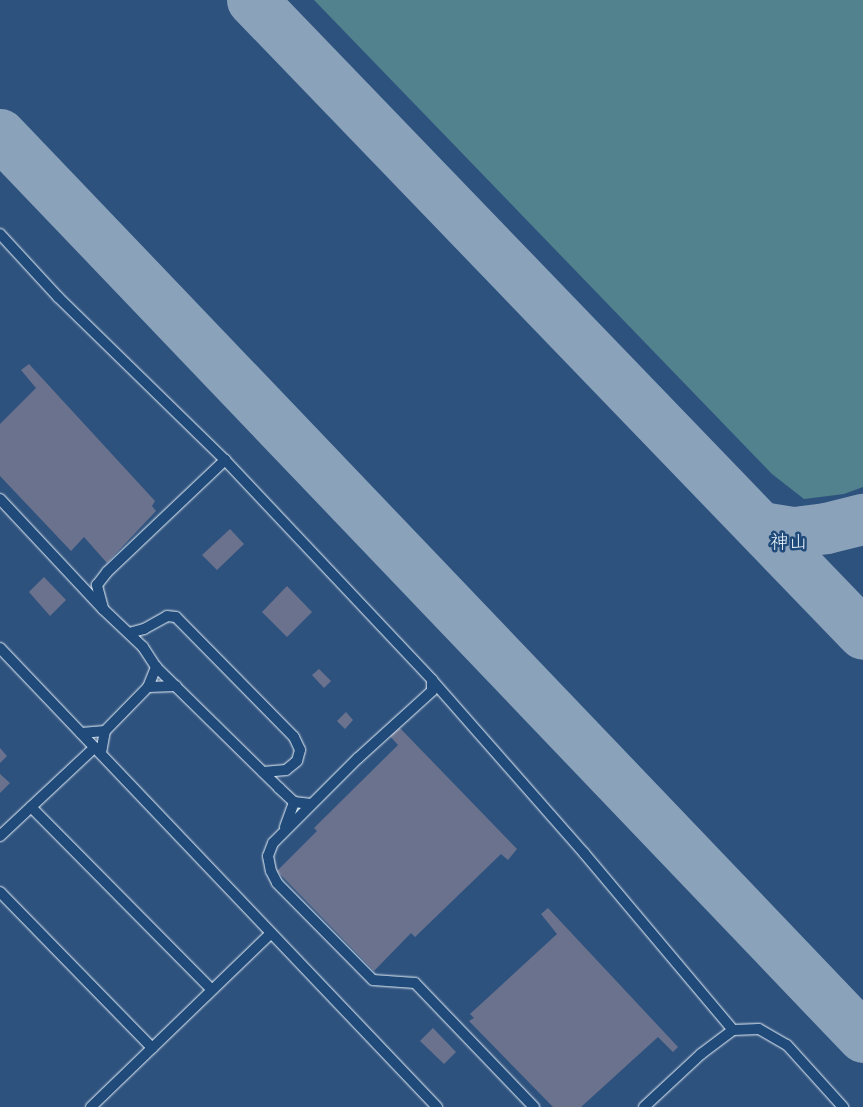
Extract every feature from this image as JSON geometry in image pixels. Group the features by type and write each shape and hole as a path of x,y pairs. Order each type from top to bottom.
{"lane":[{"path":"0,234 58,297 225,460 432,680 584,853 734,1030"},
{"path":"103,609 97,585 102,578 225,460"},
{"path":"0,499 103,609 143,647 156,667 279,788 294,802 311,804"},
{"path":"129,633 144,629 166,616 176,617 294,737 300,750 297,762 286,770 263,772"},
{"path":"143,647 144,629"},
{"path":"0,648 438,1107"},
{"path":"0,836 98,750 105,731 148,687 156,667"},
{"path":"432,680 432,691 358,758 273,843 268,856 271,871 277,883 373,980 415,983 534,1107"},
{"path":"148,687 176,686"},
{"path":"81,733 105,731"},
{"path":"279,788 286,770"},
{"path":"284,830 294,802"},
{"path":"31,807 212,988"},
{"path":"0,892 152,1048"},
{"path":"91,1107 212,988 272,933"},
{"path":"644,1107 701,1054 734,1030 759,1029 787,1045 843,1107"}],"green space":[{"path":"314,0 863,0 863,487 844,494 804,499 772,474"}],"building":[{"path":"29,364 155,501 152,506 156,511 107,563 84,537 71,551 0,476 0,424 36,388 21,370"},
{"path":"230,529 244,544 217,570 202,555"},
{"path":"44,577 66,600 50,616 29,592"},
{"path":"287,586 312,612 287,637 262,612"},
{"path":"319,669 331,681 324,688 312,675"},
{"path":"346,712 353,720 345,729 337,721"},
{"path":"398,726 517,849 508,860 501,854 415,937 411,933 374,971 277,871 317,831 314,828 398,745 389,735"},
{"path":"0,748 7,756 0,763"},
{"path":"0,774 10,783 0,793"},
{"path":"548,908 678,1047 673,1052 658,1037 581,1107 553,1107 469,1021 474,1018 470,1014 557,934 541,914"},
{"path":"433,1028 456,1052 444,1064 420,1041"}],"taxiway":[{"path":"252,0 863,634"},
{"path":"0,134 863,1037"},
{"path":"761,527 794,532 826,528 863,519"}],"district":[{"name":"神山","path":"789,543"}]}
